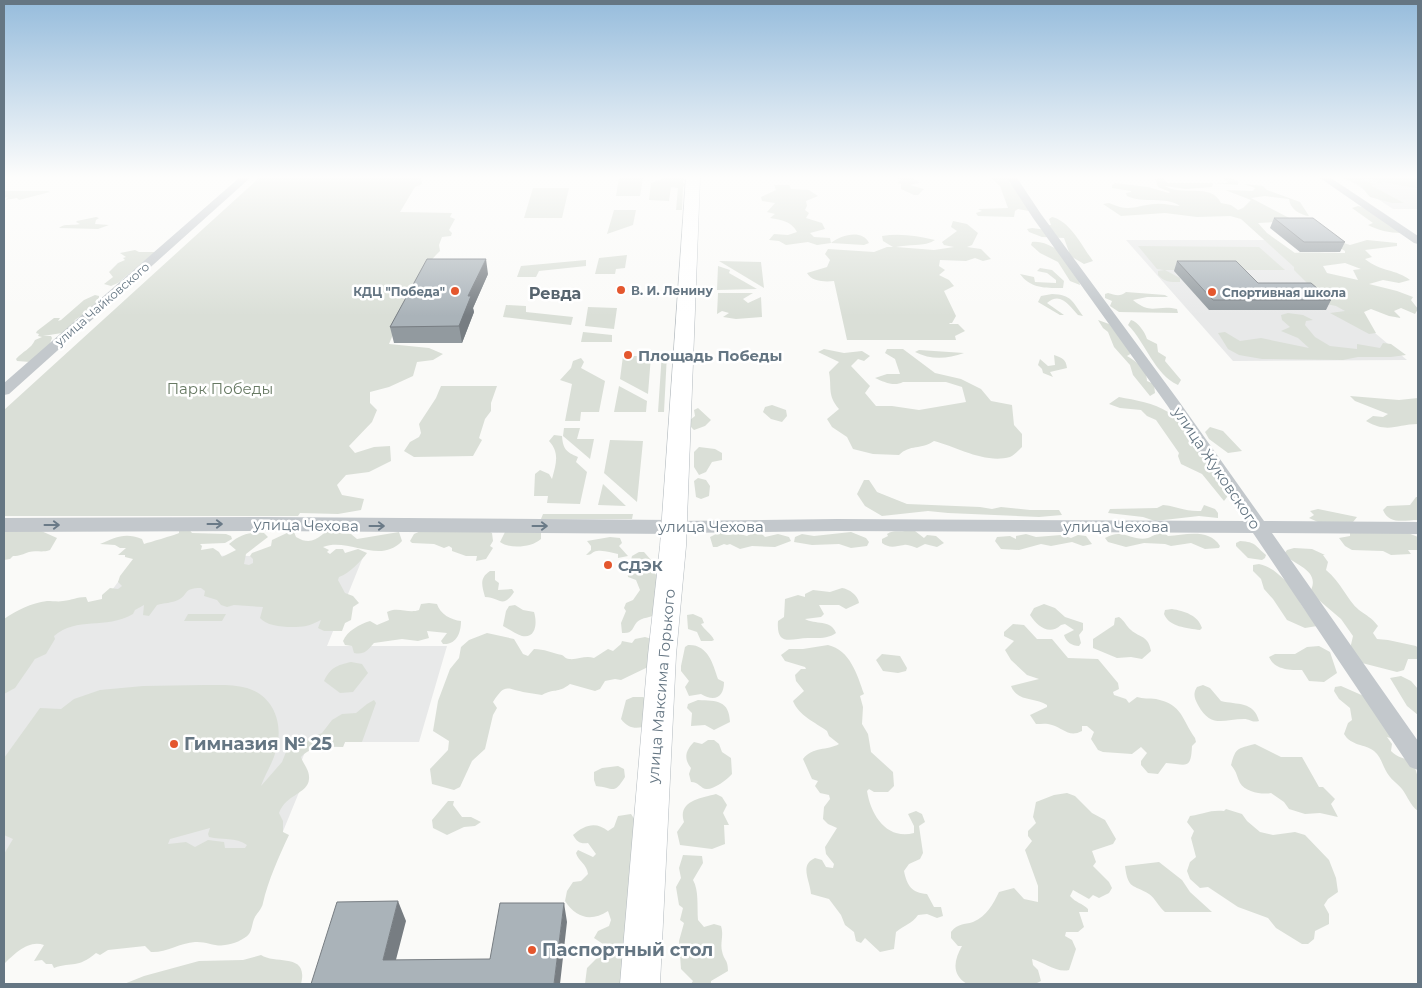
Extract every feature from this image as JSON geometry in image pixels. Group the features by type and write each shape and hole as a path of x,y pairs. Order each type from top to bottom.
{"main road":[{"name":"улица Максима Горького","path":"640,984 662,655 674,527 690,224"}],"street":[{"name":"улица Чайковского","path":"4,391 193,224"},
{"name":"улица Жуковского","path":"1043,224 1173,403 1418,760"},
{"path":"1393,224 1418,241"},
{"name":"улица Чехова","path":"4,525 265,524 674,527 837,525 1418,528"}],"shaded area":[{"path":"1126,240 1265,240 1407,360 1233,361"},
{"name":"Гимназия № 25","path":"138,555 363,557 327,646 447,646 419,742 345,742 343,747 307,747 292,785 302,785 240,936 4,937 4,690 11,690 69,614 95,613"}],"green space":[{"path":"79,224 109,225 98,229 59,228"},
{"name":"Парк Победы","path":"208,224 452,224 449,230 452,233 451,236 442,237 439,245 440,251 424,270 417,282 389,344 429,348 443,354 433,360 417,362 413,376 389,387 370,392 370,403 377,410 372,422 349,446 355,453 374,447 390,446 391,461 369,472 346,475 337,485 342,495 364,499 361,510 338,514 300,513 298,516 4,516 4,410"},
{"path":"610,224 633,224 633,225 607,234"},
{"path":"790,224 823,224 825,229 810,233 814,237 830,238 831,243 817,245 808,242 786,245 779,241 769,240 774,234 788,235 797,232"},
{"path":"952,224 967,224 978,233 972,245 967,247 981,249 991,259 983,261 975,258 966,261 940,260 939,266 945,270 939,275 949,280 954,286 944,291 956,316 952,323 949,323 958,324 965,331 955,336 956,340 847,340 834,281 816,280 807,273 827,267 830,260 825,254 828,249 874,252 887,247 893,247 883,241 882,236 895,235 916,236 935,240 926,244 896,247 934,250 954,247 944,245 942,242 957,231 951,227"},
{"path":"1065,224 1093,261 1084,264 1072,257 1080,285 1070,281 1058,262 1040,253 1031,245 1032,242 1043,243 1061,251 1069,252 1064,238 1042,237 1029,232 1027,229 1047,230 1045,226"},
{"path":"1247,224 1259,224 1267,233 1295,253 1345,253 1332,239 1350,245 1367,240 1397,243 1397,246 1365,250 1372,257 1365,259 1377,266 1405,276 1410,280 1399,283 1383,280 1369,284 1413,297 1411,300 1418,309 1415,314 1401,308 1394,311 1401,318 1389,316 1371,309 1364,312 1376,333 1369,334 1330,313 1345,311 1336,306 1321,303 1310,286 1294,270 1294,267","holes":["1345,263 1361,269 1353,270 1358,280 1327,273 1323,266"]},
{"path":"1389,224 1401,233 1384,231 1368,225"},
{"path":"857,235 862,236 869,243 864,245 831,243 846,236"},
{"path":"1138,246 1259,247 1285,270 1165,270 1180,278 1180,282 1170,282 1158,275 1158,271 1164,270 1157,269"},
{"path":"135,250 139,252 155,252 118,283 111,286 104,284 113,277 109,272 118,263 125,260 123,258 126,257 120,253"},
{"path":"627,255 625,268 616,269 615,274 595,274 599,258"},
{"path":"586,260 586,266 539,271 536,277 517,277 521,266"},
{"path":"719,261 761,262 764,288"},
{"path":"718,266 730,270 729,273 757,289 717,290"},
{"path":"1040,268 1052,270 1064,281 1063,288 1045,288 1034,285 1029,283 1020,274 1034,277 1035,282 1056,283 1056,280 1047,273 1037,271"},
{"path":"1126,292 1165,295 1168,297 1147,297 1133,300 1150,309 1177,309 1178,313 1119,312 1110,306 1112,301 1105,298 1105,294 1108,293 1120,295"},
{"path":"718,293 753,293 743,299 748,303 761,297 762,317 736,319 723,317 729,313 722,311 717,314"},
{"path":"1052,294 1068,297 1083,316 1078,315 1061,299 1052,300 1047,303 1064,315 1060,315 1038,302 1041,296"},
{"path":"95,295 99,296 99,299 94,307 75,320 71,327 62,333 43,336 51,336 49,346 30,362 17,361 16,359 35,340 42,337 38,336 37,331 54,318 60,318 58,321 61,320 84,300"},
{"path":"506,305 526,306 526,312 573,317 571,325 503,317"},
{"path":"588,307 617,308 614,329 585,326"},
{"path":"1288,313 1303,315 1313,320 1306,321 1305,325 1315,337 1330,346 1357,349 1357,344 1380,348 1383,343 1391,344 1406,355 1358,357 1343,360 1262,359 1239,355 1228,349 1218,333 1225,332 1240,341 1261,338 1309,348 1298,338 1281,331 1290,327 1282,320 1281,315"},
{"path":"1098,320 1109,324 1132,353 1127,356 1138,363 1143,369 1147,381 1154,384 1155,393 1150,396 1133,375 1130,365 1114,347 1108,332"},
{"path":"1131,320 1141,328 1147,339 1157,344 1158,352 1166,357 1165,361 1181,380 1178,385 1156,366 1128,325"},
{"path":"583,332 612,335 612,342 581,342"},
{"path":"824,349 844,353 862,351 870,356 864,361 858,359 851,366 870,386 865,393 876,406 919,410 966,402 962,387 946,382 903,382 893,384 875,378 887,374 900,374 895,359 885,353 887,349 903,349 935,373 961,379 981,389 991,401 1012,405 1014,425 1022,434 1022,447 1010,457 1000,459 981,457 934,441 907,449 899,455 873,454 853,449 847,437 832,427 827,419 839,409 831,395 829,372 839,362 818,352"},
{"path":"919,350 964,353 945,357 933,357 915,352"},
{"path":"662,352 667,354 664,412 658,412"},
{"path":"1054,355 1063,359 1067,368 1050,372 1053,377 1043,373 1038,365 1040,359 1048,366 1055,365"},
{"path":"623,356 651,356 648,394 620,379"},
{"path":"581,358 584,362 581,368 605,381 599,412 581,412 580,421 565,421 572,384 560,380 571,368 573,361"},
{"path":"441,386 497,386 491,403 491,411 485,419 479,438 482,440 473,456 414,457 404,451 410,442 419,437 421,433 419,424 436,398"},
{"path":"619,386 647,401 646,412 614,412"},
{"path":"1350,396 1399,400 1418,398 1418,424 1387,428 1374,425 1366,421 1373,416 1383,417 1388,414 1355,401"},
{"path":"1119,397 1157,406 1168,412 1183,425 1226,485 1227,497 1224,501 1202,474 1181,464 1178,456 1179,453 1156,420 1147,416 1141,410 1120,408 1109,404"},
{"path":"772,405 786,410 787,416 782,422 771,419 763,412 765,407"},
{"path":"698,408 711,420 705,426 694,430 691,427 690,420 695,416 694,410"},
{"path":"1210,427 1223,431 1242,451 1228,453 1209,439 1205,432"},
{"path":"564,428 580,428 577,439 594,439 590,459 563,436"},
{"path":"554,435 562,436 566,449 578,457 576,462 587,472 580,504 547,503 548,496 534,496 535,474 540,470 549,474 552,479 556,464 556,454 549,441"},
{"path":"610,440 643,441 637,502 604,473"},
{"path":"699,447 715,449 722,453 722,460 712,462 706,472 699,475 694,467 694,452"},
{"path":"698,478 706,480 710,486 709,496 701,499 696,497 694,481"},
{"path":"864,480 869,480 877,492 907,504 992,509 1001,507 1059,510 1062,515 1039,517 928,511 882,516 865,506 857,494"},
{"path":"603,484 626,506 598,505"},
{"path":"1418,497 1418,520 1393,520 1383,510 1387,506 1410,505"},
{"path":"1163,505 1201,511 1204,505 1215,509 1218,513 1218,518 1199,516 1155,521 1143,517 1108,513 1110,509 1157,508"},
{"path":"1318,509 1357,517 1353,522 1318,522 1309,518 1314,515 1310,511"},
{"path":"543,514 633,514 632,519 541,519"},
{"path":"336,527 340,533 351,534 357,539 399,532 402,541 393,548 384,551 343,545 323,547 329,550 327,552 330,554 336,549 343,549 345,553 358,549 367,553 362,560 347,573 339,577 338,580 345,593 353,596 359,603 353,607 351,620 345,623 342,631 324,631 318,628 321,620 301,627 269,624 260,618 263,607 234,605 227,607 221,605 217,600 204,596 205,591 201,588 195,588 188,590 178,600 157,605 149,616 143,615 144,605 123,619 82,624 63,630 54,636 55,639 46,654 35,659 15,688 4,694 4,619 35,603 83,597 86,597 88,602 102,599 102,595 110,588 118,589 122,586 118,582 120,576 133,559 125,557 125,555 118,555 126,548 100,544 115,538 130,536 142,539 144,544 179,533 179,529 188,528 192,533 226,534 231,536 232,539 225,543 200,544 202,546 201,550 213,548 222,557 236,550 229,544 237,538 249,533 264,533 268,537 246,554 244,564 249,565 253,563 253,559 250,556 252,553 271,546 272,540 289,532 294,532 296,537 308,541 318,538"},
{"path":"1350,528 1408,533 1418,537 1418,550 1408,550 1411,554 1391,555 1383,551 1352,550 1345,546 1339,538 1350,536"},
{"path":"39,530 57,538 50,550 29,552 4,560 5,532"},
{"path":"423,530 488,531 492,533 493,541 490,546 493,548 486,559 476,561 477,556 466,556 452,551 452,548 449,546 444,548 434,544 412,543 410,541 414,534"},
{"path":"541,531 541,539 526,546 509,546 500,542 505,532"},
{"path":"895,531 915,531 924,538 927,535 936,536 944,543 937,547 925,544 917,548 909,545 890,547 882,543 882,539 888,536 887,534"},
{"path":"720,532 727,535 740,534 747,536 752,533 761,533 765,537 778,534 789,537 791,541 775,547 752,546 740,549 730,544 724,544 713,547 710,537"},
{"path":"851,532 866,538 869,542 867,546 851,548 839,544 812,545 794,542 795,537 802,534 814,536"},
{"path":"1163,532 1168,536 1203,535 1215,540 1220,546 1219,548 1205,549 1191,543 1171,546 1144,543 1126,547 1108,542 1105,538 1111,535 1122,534 1142,539"},
{"path":"1026,534 1036,537 1061,535 1071,538 1078,535 1086,536 1092,544 1083,546 1072,542 1051,546 1041,544 1019,550 1001,549 995,541 997,537 1010,536 1016,539 1016,536"},
{"path":"610,537 620,538 622,543 619,546 628,556 618,558 618,554 605,551 595,551 586,555 591,550 591,546 587,541"},
{"path":"1240,541 1250,542 1255,545 1266,555 1265,558 1262,560 1248,558 1236,546 1236,543"},
{"path":"1294,548 1312,549 1325,555 1323,555 1328,562 1326,570 1336,580 1355,606 1378,626 1373,633 1377,639 1416,646 1418,648 1418,659 1408,659 1404,670 1397,672 1362,663 1350,649 1353,636 1341,619 1314,596 1311,590 1312,577 1305,569 1284,554 1287,550"},
{"path":"639,552 644,552 651,560 649,567 658,577 656,614 639,620 630,632 622,633 621,623 626,611 624,608 626,603 633,600 640,590 636,580 628,577 627,568 633,563 631,560 632,556"},
{"path":"1259,564 1274,571 1295,589 1301,604 1317,626 1305,628 1287,620 1264,589 1261,579 1253,571 1253,565"},
{"path":"490,571 495,571 495,580 499,583 498,590 512,589 514,592 507,600 501,601 485,597 482,586 483,579"},
{"path":"842,588 853,593 859,603 846,609 839,605 819,605 824,614 821,617 805,619 827,624 836,633 819,638 786,640 782,638 778,629 778,621 784,617 785,599 798,595 805,597 805,594 813,590 830,592"},
{"path":"421,604 437,604 438,608 446,616 461,621 459,633 452,642 443,644 441,641 447,633 427,631 429,638 418,641 402,639 374,643 365,652 354,653 352,646 345,645 343,641 354,628 362,624 370,621 377,625 389,620 387,612 391,610 415,611 419,610"},
{"path":"1044,604 1055,608 1065,617 1083,623 1083,630 1079,635 1081,643 1079,646 1066,640 1064,635 1074,630 1065,624 1048,630 1040,626 1033,619 1030,615 1034,608"},
{"path":"515,605 523,610 534,612 535,628 531,635 522,636 503,626 506,611 509,606"},
{"path":"1172,609 1186,612 1194,617 1202,628 1200,630 1184,627 1170,622 1164,614 1165,610"},
{"path":"188,614 226,614 222,621 184,621"},
{"path":"693,614 702,618 704,623 701,624 714,640 701,641 697,632 688,629 687,615"},
{"path":"1119,617 1134,633 1148,642 1151,651 1142,659 1131,657 1117,658 1093,648 1093,639 1114,625 1115,618"},
{"path":"1013,624 1024,625 1037,639 1052,639 1068,658 1098,659 1118,683 1119,689 1113,692 1114,695 1126,699 1129,703 1137,697 1156,699 1172,705 1184,718 1195,738 1196,742 1192,746 1189,763 1183,765 1166,763 1158,774 1148,773 1141,765 1141,761 1147,753 1141,747 1132,754 1103,752 1098,750 1091,739 1094,732 1087,726 1082,726 1082,731 1070,733 1050,724 1036,724 1030,715 1047,707 1047,705 1017,695 1011,686 1039,679 1027,675 1011,660 1005,650 1014,641 1004,636 1004,632"},
{"path":"487,633 514,639 523,654 528,656 534,649 538,649 562,655 569,659 594,658 608,649 613,651 622,641 632,643 635,639 645,637 655,640 648,667 621,680 605,681 600,689 595,691 570,684 562,689 542,695 509,689 503,690 493,702 497,708 493,715 485,749 472,761 460,787 454,790 432,784 430,769 448,750 449,741 433,731 438,701 450,669 459,658 461,647 469,640"},
{"path":"688,645 705,651 712,661 718,679 724,682 722,692 717,697 710,698 701,694 689,696 685,687 689,681 681,671 685,647"},
{"path":"828,645 842,652 852,664 864,694 860,696 863,707 862,724 868,734 871,752 893,772 894,786 888,792 874,792 869,789 867,791 872,809 882,824 888,829 904,834 914,833 914,826 908,814 916,811 922,814 925,822 919,826 923,853 920,859 909,864 904,871 911,888 927,894 934,907 941,907 943,916 937,918 927,914 918,915 896,932 894,949 880,952 865,938 861,943 856,941 854,932 845,925 841,915 829,899 811,894 806,869 810,861 815,858 822,860 826,867 833,868 834,864 826,854 825,847 837,828 828,824 823,819 824,807 830,799 829,795 820,793 815,786 818,781 812,779 803,759 811,752 839,744 829,736 827,731 799,711 793,701 804,691 796,681 795,675 801,669 806,669 805,667 785,661 781,655 789,649"},
{"path":"1319,646 1330,652 1337,673 1324,682 1309,681 1302,670 1279,667 1269,657 1275,654 1295,654 1307,647"},
{"path":"882,654 900,656 907,668 906,671 898,673 883,671 876,660"},
{"path":"351,662 362,664 368,673 353,692 340,693 324,681 334,668"},
{"path":"1401,676 1411,681 1418,689 1418,715 1407,706 1390,678"},
{"path":"231,685 247,688 264,697 275,712 279,730 275,755 261,786 282,762 286,752 292,746 322,733 332,720 342,714 356,713 374,700 376,703 362,742 345,742 343,747 315,748 301,757 308,773 308,784 286,802 279,813 283,821 283,832 289,835 271,877 262,905 247,936 235,943 214,945 199,942 189,943 156,952 151,952 145,946 108,950 100,955 96,953 79,963 54,968 52,964 46,964 42,960 34,961 44,945 33,944 22,949 4,964 4,854 13,839 4,835 4,758 40,708 61,709 74,699 100,690 143,686","holes":["210,828 209,837 234,840 247,845 245,848 225,848 224,842 208,840 195,847 186,842 168,844 170,839"]},
{"path":"1203,685 1210,688 1221,701 1249,707 1257,715 1259,721 1255,722 1244,719 1218,721 1208,717 1198,705 1195,696 1197,687"},
{"path":"1341,686 1366,697 1393,739 1387,737 1392,744 1391,751 1412,764 1418,783 1418,811 1388,774 1376,753 1350,741 1344,734 1348,723 1352,720 1350,708 1339,699 1334,691 1335,687"},
{"path":"633,697 643,697 648,700 650,725 634,728 624,723 621,719 626,700"},
{"path":"698,700 721,703 727,709 730,722 714,730 705,725 691,726 692,713 687,708 688,704"},
{"path":"708,740 714,740 719,744 722,752 731,758 732,774 720,784 706,789 691,782 689,774 691,768 686,754 694,742 702,744"},
{"path":"1255,744 1281,757 1302,757 1319,787 1323,787 1335,799 1331,804 1338,817 1320,813 1305,814 1289,809 1284,802 1271,793 1254,792 1242,786 1231,765 1238,750"},
{"path":"618,766 624,769 625,777 616,788 596,786 594,772 602,768"},
{"path":"1067,793 1075,796 1092,813 1105,820 1116,839 1113,844 1092,851 1096,862 1093,866 1109,882 1112,888 1109,893 1099,898 1093,895 1089,899 1073,890 1070,896 1084,905 1088,912 1079,912 1084,927 1078,932 1066,932 1065,936 1072,940 1076,949 1069,970 1055,969 1032,959 1041,981 1035,984 967,984 958,976 956,971 957,956 962,946 958,946 951,938 951,932 959,926 973,922 986,913 999,892 1014,888 1024,899 1038,902 1038,886 1025,850 1032,841 1028,836 1028,831 1036,823 1033,817 1036,802 1054,795"},
{"path":"716,794 722,797 727,805 723,813 729,825 724,825 725,844 712,849 680,845 677,832 684,822 684,809 692,802"},
{"path":"448,801 454,801 453,805 462,817 471,817 481,822 475,826 464,827 447,835 433,828 432,820"},
{"path":"1226,809 1242,814 1260,832 1273,835 1295,832 1305,835 1329,860 1336,878 1338,892 1328,899 1324,905 1329,914 1329,924 1315,931 1314,939 1308,944 1302,944 1276,928 1268,918 1238,907 1208,887 1200,888 1190,879 1187,871 1190,862 1196,857 1191,838 1194,831 1187,822 1190,816 1224,811"},
{"path":"631,814 635,820 634,967 629,984 585,984 587,968 602,953 606,946 594,938 598,931 609,926 611,920 608,911 590,917 579,915 565,901 567,891 573,882 581,881 588,874 576,853 578,850 593,857 596,854 588,843 579,842 573,835 581,829 595,825 608,831 614,827 618,816"},
{"path":"683,855 702,856 703,863 693,880 697,894 698,920 704,927 714,924 721,926 722,929 722,948 728,971 711,981 711,984 691,984 693,981 681,969 679,941 684,923 680,920 683,908 679,905 676,887 681,878 679,868"},
{"path":"1159,862 1182,880 1190,892 1212,912 1165,912 1151,896 1130,883 1125,866"},
{"path":"261,955 267,958 296,963 300,967 302,974 301,984 124,984 144,976 199,961 243,960"}],"building":[{"path":"1282,224 1321,224 1345,242 1304,242"},
{"path":"427,259 486,259 468,296 471,296 459,326 390,327"},
{"path":"1177,261 1236,261 1258,283 1311,283 1331,300 1213,300"},
{"path":"398,901 383,960 490,959 500,903 564,903 554,984 311,984 337,902"}],"place":[{"name":"В. И. Ленину","path":"621,290"},
{"name":"КДЦ \"Победа\"","path":"455,291"},
{"name":"Спортивная школа","path":"1212,292"},
{"name":"Площадь Победы","path":"628,355"},
{"name":"СДЭК","path":"608,565"},
{"name":"Гимназия № 25","path":"174,744"},
{"name":"Паспортный стол","path":"532,950"}],"district":[{"name":"Ревда","path":"555,293"}]}
